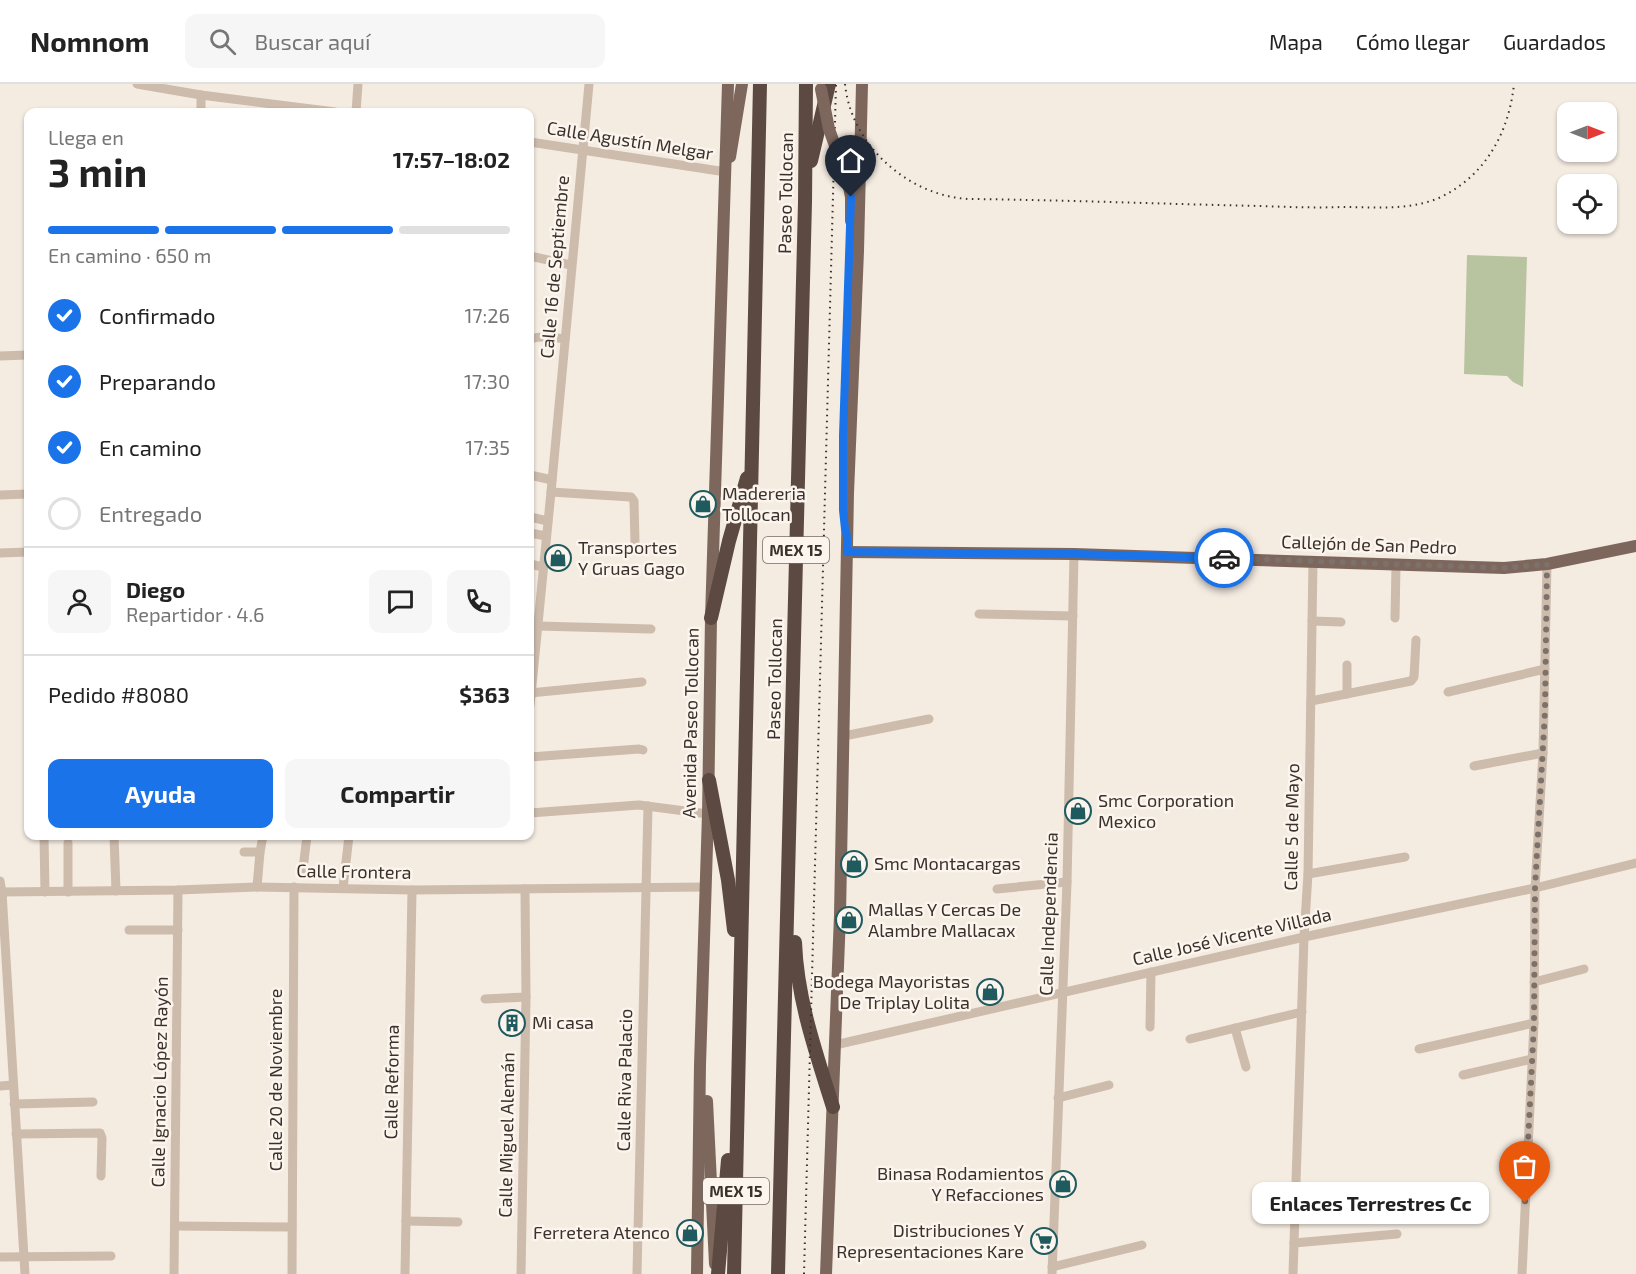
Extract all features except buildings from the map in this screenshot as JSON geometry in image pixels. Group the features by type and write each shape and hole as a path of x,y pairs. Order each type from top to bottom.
{"highway":[{"name":"Paseo Tollocan","path":"734,1274 760,84"},
{"name":"Paseo Tollocan","path":"778,1274 807,84"},
{"path":"805,202 812,158 829,84"},
{"path":"711,618 729,541 753,456"},
{"path":"709,780 728,880 740,970"},
{"path":"790,817 794,849 795,955 811,1038 833,1107"},
{"path":"718,1274 728,1165 738,1107"}],"main road":[{"name":"Avenida Paseo Tollocan","path":"697,1274 711,618 728,84"},
{"name":"Avenida Paseo Tollocan","path":"726,172 742,84"},
{"path":"822,84 824,112 851,197 842,465 843,510 847,536"},
{"path":"826,1274 840,915 848,493 862,84"},
{"name":"Callejón de San Pedro","path":"847,552 1074,554 1504,568 1547,564 1636,546"},
{"path":"700,1065 707,1096 713,1244 718,1274"}],"street":[{"path":"137,84 303,108"},
{"path":"356,108 358,84"},
{"name":"Calle 16 de Septiembre","path":"534,639 538,626 589,84"},
{"path":"201,95 201,108"},
{"name":"Calle Agustín Melgar","path":"534,143 726,172"},
{"path":"534,257 571,265"},
{"path":"534,338 547,336 565,339"},
{"path":"0,356 24,355"},
{"path":"534,476 552,480"},
{"path":"551,492 631,497 634,501 635,543"},
{"path":"0,495 24,494"},
{"path":"534,518 548,521"},
{"path":"534,534 546,536"},
{"path":"0,553 24,552"},
{"name":"Calle Independencia","path":"1052,1271 1067,882 1074,554"},
{"name":"Calle 5 de Mayo","path":"1293,1274 1308,874 1312,561"},
{"path":"1522,1274 1534,1023 1535,888 1543,753 1547,564"},
{"path":"534,565 543,567"},
{"path":"1395,618 1396,565"},
{"path":"534,584 541,586"},
{"path":"979,615 1072,616"},
{"path":"1312,621 1341,622"},
{"path":"538,626 651,629"},
{"path":"1311,701 1412,680 1416,640"},
{"path":"1347,665 1347,694"},
{"path":"1448,692 1545,669"},
{"path":"534,695 642,682"},
{"path":"844,736 929,719"},
{"path":"534,757 643,750"},
{"path":"1474,766 1543,753"},
{"path":"534,813 613,806 648,806 708,814"},
{"name":"Calle Riva Palacio","path":"637,1274 648,806"},
{"path":"44,840 45,892"},
{"path":"114,840 116,891"},
{"path":"257,887 262,840"},
{"path":"303,869 307,840"},
{"path":"343,888 349,840"},
{"path":"68,843 68,892"},
{"path":"244,852 260,852"},
{"path":"1308,874 1405,857"},
{"name":"Calle José Vicente Villada","path":"835,1045 1304,937 1535,888 1636,863"},
{"path":"0,881 25,1274"},
{"path":"997,889 1067,882"},
{"name":"Calle Frontera","path":"2,892 178,891 257,887 412,890 705,887"},
{"name":"Calle 20 de Noviembre","path":"292,1274 294,887"},
{"name":"Calle Miguel Alemán","path":"521,1274 526,998 525,889"},
{"name":"Calle Reforma","path":"405,1274 412,890"},
{"name":"Calle Ignacio López Rayón","path":"174,1274 178,891"},
{"path":"129,930 178,930"},
{"path":"1534,982 1584,969"},
{"path":"1150,1027 1151,972"},
{"path":"485,999 526,998"},
{"path":"1190,1039 1302,1012"},
{"path":"1419,1049 1534,1023"},
{"path":"1235,1028 1246,1067"},
{"path":"1463,1075 1532,1059"},
{"path":"0,1086 13,1085"},
{"path":"1058,1098 1109,1085"},
{"path":"14,1104 93,1102"},
{"path":"16,1134 100,1133 102,1138 101,1176"},
{"path":"406,1221 458,1222"},
{"path":"175,1226 292,1227"},
{"path":"1294,1243 1397,1234"},
{"path":"1052,1271 1142,1245"},
{"path":"0,1257 111,1256"}],"green space":[{"path":"1467,255 1527,257 1523,387 1507,376 1464,374"}],"railway":[{"path":"804,1274 836,84"},
{"path":"845,84 858,127 886,163 905,177 946,196 969,199 1380,208 1417,204 1441,197 1471,177 1483,164 1501,135 1507,119 1514,84"}],"way so far":[{"path":"1224,558 1504,568 1547,564 1545,711 1535,888 1534,1023 1525,1203"}],"place":[{"name":"Madereria Tollocan","path":"703,504"},
{"name":"Transportes Y Gruas Gago","path":"558,558"},
{"name":"Smc Corporation Mexico","path":"1078,811"},
{"name":"Smc Montacargas","path":"854,864"},
{"name":"Mallas Y Cercas De Alambre Mallacax","path":"849,920"},
{"name":"Bodega Mayoristas De Triplay Lolita","path":"990,992"},
{"name":"Mi casa","path":"512,1023"},
{"name":"Binasa Rodamientos Y Refacciones","path":"1063,1184"},
{"name":"Enlaces Terrestres Cc","path":"1525,1203"},
{"name":"Ferretera Atenco","path":"690,1233"},
{"name":"Distribuciones Y Representaciones Kare","path":"1044,1241"}],"route":[{"path":"851,197 843,436 843,510 847,552 1224,558"}]}
